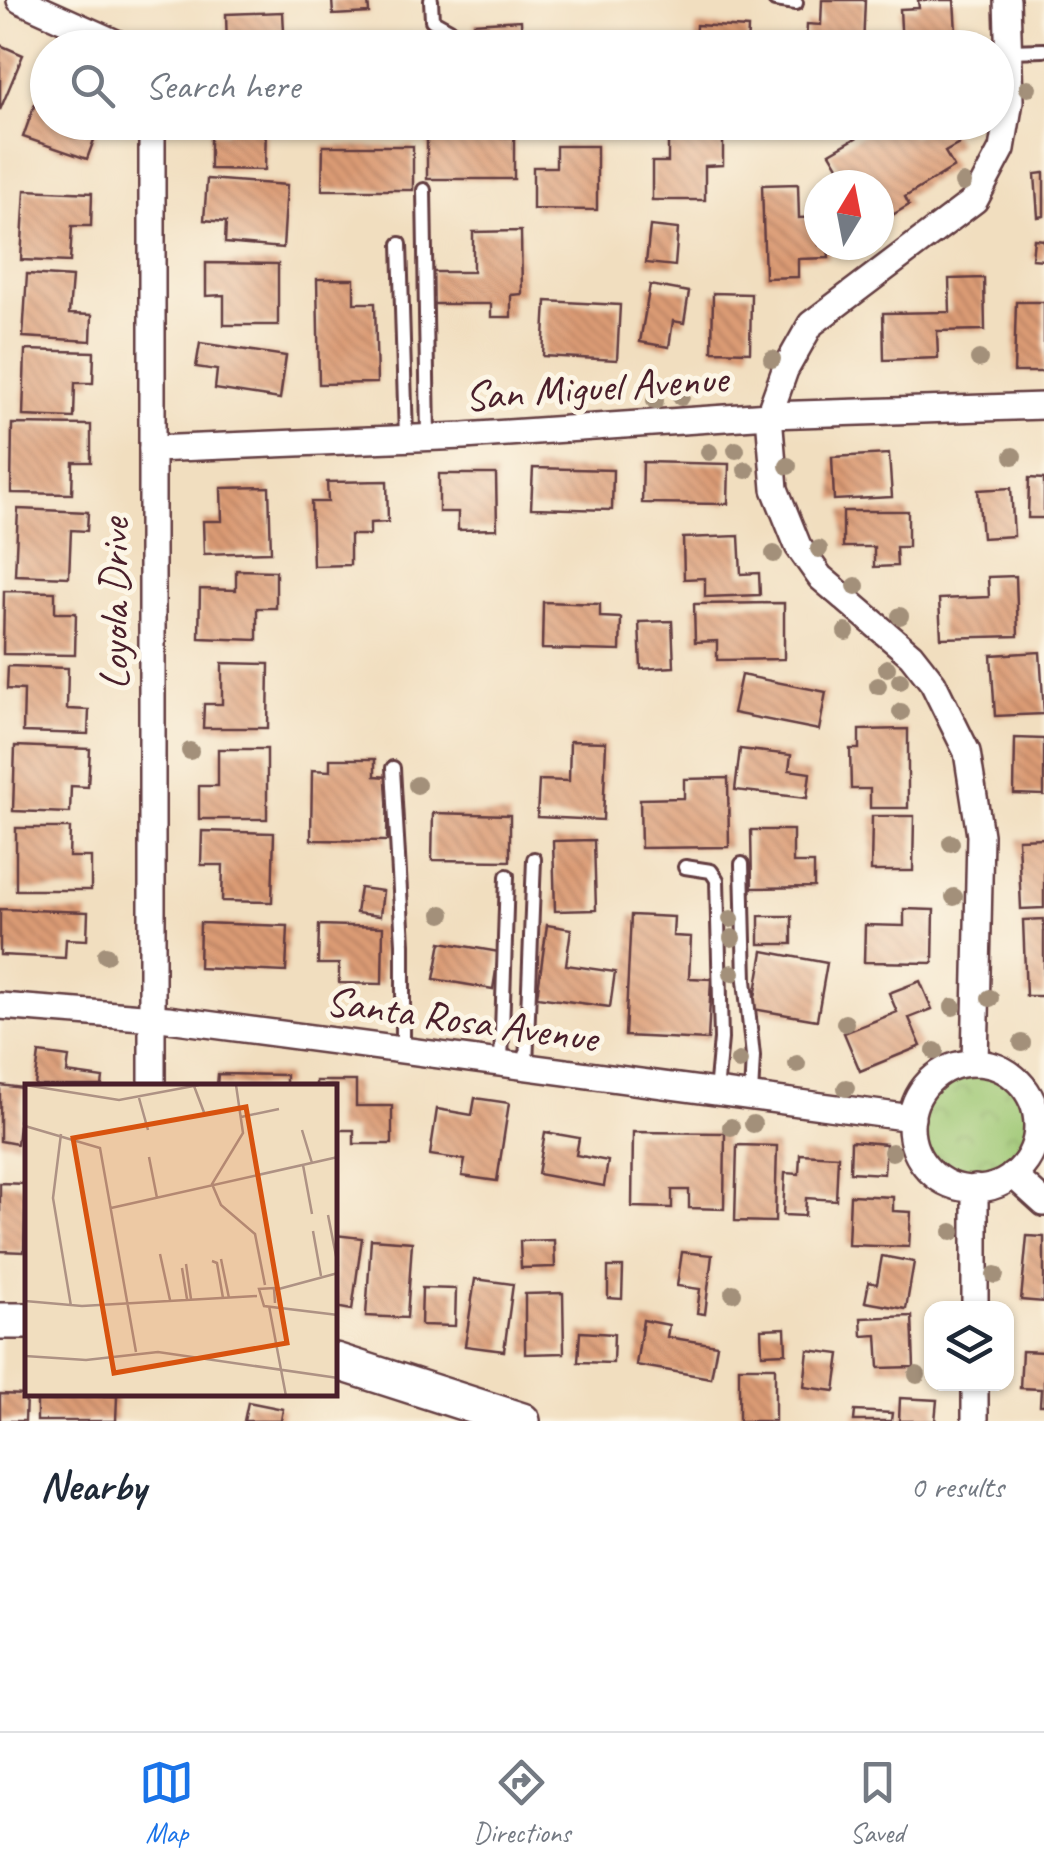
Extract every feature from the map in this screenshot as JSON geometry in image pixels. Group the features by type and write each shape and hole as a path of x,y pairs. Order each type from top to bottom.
{"main road":[{"path":"338,1362 522,1421"}],"street":[{"path":"20,0 87,30"},
{"path":"1008,0 1008,30"},
{"name":"Loyola Drive","path":"152,140 152,1084"},
{"path":"975,1063 980,835 967,752 934,682 911,655 829,586 798,546 776,489 769,415 784,370 811,324 975,200 1004,140"},
{"name":"San Miguel Avenue","path":"152,449 769,415 1044,406"},
{"name":"Santa Rosa Avenue","path":"0,1006 153,1018 912,1118"},
{"path":"975,1063 1001,1070 1037,1095 1034,1144 1013,1175 1000,1183 976,1188 945,1182 925,1166 914,1144 912,1118 922,1090 932,1078 959,1064 975,1063"},
{"path":"1013,1175 1044,1203"},
{"path":"975,1301 976,1188"},
{"path":"975,1391 975,1421"}],"lane":[{"path":"431,0 432,20 450,30"},
{"path":"775,0 796,3"},
{"path":"1014,51 1044,50"},
{"path":"417,437 424,190"},
{"path":"400,244 417,437"},
{"path":"394,768 404,944 404,1050"},
{"path":"514,1065 534,858"},
{"path":"742,864 745,980 754,1056 751,1096"},
{"path":"685,867 712,871 717,880 721,1039 716,1092"},
{"path":"507,876 514,1065"}],"green space":[{"path":"974,1063 998,1068 1018,1082 1032,1102 1037,1126 1032,1150 1018,1170 998,1184 974,1189 950,1184 930,1170 916,1150 911,1126 916,1102 930,1082 950,1068"}],"building":[{"path":"332,0 368,0 369,13 333,15"},
{"path":"822,0 865,0 864,30 807,30 807,24 821,25"},
{"path":"918,0 954,0 956,30 901,30 900,9 919,8"},
{"path":"283,12 284,30 226,30 226,14"},
{"path":"521,20 521,30 475,30 474,23"},
{"path":"696,25 748,28 748,30 696,30"},
{"path":"0,45 23,55 0,110"},
{"path":"30,117 30,139 23,137"},
{"path":"32,140 94,140 87,159"},
{"path":"210,140 266,140 265,170 210,169"},
{"path":"427,140 514,140 514,179 427,179"},
{"path":"668,140 723,140 723,165 705,166 705,200 652,200 652,162 668,162"},
{"path":"852,140 957,140 959,144 945,152 954,167 905,197 909,205 894,214 894,170 840,170 830,153"},
{"path":"323,146 413,146 413,190 322,190"},
{"path":"556,146 597,146 597,210 533,209 533,167 556,167"},
{"path":"1044,173 1044,216 1038,217 1035,174"},
{"path":"207,179 287,185 283,248 225,243 226,222 204,220"},
{"path":"798,184 799,218 804,218 804,259 798,259 798,277 765,278 762,185"},
{"path":"25,190 92,193 91,226 72,226 70,262 21,260"},
{"path":"650,226 678,229 675,266 646,263"},
{"path":"521,231 522,294 511,295 511,317 491,317 491,304 433,304 433,272 473,272 473,232"},
{"path":"1034,239 1044,240 1044,260 1032,259"},
{"path":"206,263 278,264 278,325 224,325 224,295 206,296"},
{"path":"27,274 72,277 69,314 92,315 91,341 23,337"},
{"path":"984,278 985,330 937,331 938,358 884,360 883,313 950,312 949,279"},
{"path":"317,279 354,279 354,303 375,303 377,383 319,384"},
{"path":"650,285 689,292 684,323 673,321 669,347 640,342"},
{"path":"713,293 751,294 750,352 712,351"},
{"path":"546,301 620,305 617,360 543,356"},
{"path":"1016,302 1044,302 1044,372 1014,372"},
{"path":"200,343 286,356 280,399 215,389 217,370 196,367"},
{"path":"25,350 94,352 93,383 75,383 74,418 23,416"},
{"path":"12,424 91,425 91,462 73,462 72,494 11,493"},
{"path":"889,454 892,497 834,500 832,457"},
{"path":"643,462 729,464 728,504 642,503"},
{"path":"533,468 613,470 612,510 531,508"},
{"path":"439,474 496,474 497,529 458,530 458,512 439,512"},
{"path":"1029,478 1044,479 1044,518 1028,518"},
{"path":"387,481 388,522 370,523 370,535 350,535 350,565 313,566 311,502 328,502 327,482"},
{"path":"269,487 271,552 204,554 203,521 222,521 221,488"},
{"path":"1011,488 1014,536 982,538 978,490"},
{"path":"18,509 88,512 87,531 71,530 69,577 15,575"},
{"path":"843,511 908,511 908,547 896,547 897,566 874,567 874,547 843,547"},
{"path":"739,536 741,574 759,573 760,595 705,597 705,578 684,579 683,538"},
{"path":"236,570 276,571 276,608 257,608 257,640 199,638 200,589 236,590"},
{"path":"1016,576 1018,636 941,638 939,599 989,597 988,577"},
{"path":"4,591 55,592 55,613 76,613 75,655 3,654"},
{"path":"543,602 600,604 600,617 621,618 620,651 542,649"},
{"path":"784,603 784,659 717,660 717,641 695,642 694,604"},
{"path":"672,621 674,667 641,669 639,622"},
{"path":"1040,652 1044,714 995,716 991,655"},
{"path":"222,663 269,664 268,728 203,728 204,704 222,704"},
{"path":"8,666 68,668 67,709 89,710 88,734 23,732 24,690 7,689"},
{"path":"741,675 826,692 819,730 733,713"},
{"path":"908,729 908,808 870,808 870,789 851,789 850,749 859,749 859,730"},
{"path":"1015,738 1044,739 1044,795 1014,794"},
{"path":"570,741 606,742 603,820 537,817 539,780 569,781"},
{"path":"15,746 90,749 88,787 71,786 70,813 13,811"},
{"path":"218,749 267,749 267,819 199,819 199,786 218,786"},
{"path":"740,749 791,755 789,770 810,773 807,798 735,790"},
{"path":"330,759 375,759 375,776 388,777 387,841 311,840 312,770 330,771"},
{"path":"728,778 729,847 641,848 640,799 684,798 684,779"},
{"path":"433,813 510,815 510,861 432,860"},
{"path":"872,816 914,816 913,871 871,871"},
{"path":"16,828 70,828 69,857 91,857 91,890 16,890"},
{"path":"751,830 793,830 793,863 814,863 814,887 752,888"},
{"path":"202,831 274,833 272,902 222,901 223,865 201,865"},
{"path":"1044,838 1044,908 1021,909 1018,839"},
{"path":"594,840 596,910 555,911 553,841"},
{"path":"360,888 383,891 380,916 356,913"},
{"path":"0,909 88,912 87,940 66,939 65,958 0,955"},
{"path":"904,909 934,910 933,963 864,962 865,925 904,926"},
{"path":"631,915 674,917 673,936 691,937 689,978 711,979 708,1040 625,1036"},
{"path":"759,916 792,916 792,944 759,944"},
{"path":"1044,919 1044,996 1026,996 1023,920"},
{"path":"200,923 288,926 286,972 199,968"},
{"path":"319,925 383,927 382,984 339,983 339,964 318,964"},
{"path":"547,925 571,929 566,965 615,972 610,1007 537,997"},
{"path":"441,942 499,952 493,989 434,979"},
{"path":"763,951 827,963 817,1020 753,1009"},
{"path":"920,981 932,1009 909,1018 921,1046 860,1071 844,1033 897,1012 889,993"},
{"path":"39,1053 69,1057 67,1073 103,1078 102,1084 35,1084"},
{"path":"218,1074 286,1075 286,1084 217,1084"},
{"path":"356,1081 356,1106 392,1106 392,1144 354,1144 354,1130 338,1130 338,1084 316,1084"},
{"path":"0,1085 23,1088 17,1144 0,1141"},
{"path":"475,1098 509,1103 497,1181 462,1176 465,1160 430,1155 437,1109 472,1115"},
{"path":"545,1132 579,1138 576,1155 608,1161 604,1186 538,1174"},
{"path":"633,1132 725,1133 724,1209 689,1208 689,1190 672,1190 672,1208 632,1207"},
{"path":"851,1141 886,1144 884,1174 850,1172"},
{"path":"737,1145 777,1146 775,1222 735,1221"},
{"path":"800,1154 838,1156 836,1200 806,1198 805,1216 783,1215 785,1173 799,1174"},
{"path":"0,1183 25,1184 24,1252 0,1251"},
{"path":"850,1195 893,1197 893,1211 911,1212 909,1247 848,1245"},
{"path":"338,1235 362,1238 352,1310 338,1308"},
{"path":"1027,1236 1044,1237 1044,1302 1021,1300"},
{"path":"371,1239 412,1242 407,1318 366,1316"},
{"path":"554,1240 555,1267 521,1268 520,1241"},
{"path":"682,1252 712,1255 705,1314 697,1313 700,1289 677,1286"},
{"path":"882,1256 914,1262 906,1309 865,1302 869,1282 877,1284"},
{"path":"608,1267 623,1267 622,1299 608,1298"},
{"path":"475,1279 513,1284 504,1351 465,1346"},
{"path":"422,1288 456,1289 455,1326 421,1325"},
{"path":"563,1293 564,1353 525,1354 525,1294"},
{"path":"912,1316 914,1367 879,1368 877,1335 862,1336 861,1318"},
{"path":"643,1320 669,1325 667,1337 717,1345 711,1378 636,1365"},
{"path":"785,1328 786,1353 762,1354 761,1329"},
{"path":"580,1332 614,1334 613,1363 578,1362"},
{"path":"808,1350 840,1354 835,1391 804,1387"},
{"path":"1022,1351 1044,1352 1044,1405 1040,1405 1041,1389 1020,1388"},
{"path":"739,1367 775,1367 775,1421 739,1421"},
{"path":"0,1394 25,1395 25,1421 0,1421"},
{"path":"37,1396 117,1396 116,1421 37,1421"},
{"path":"900,1398 937,1400 935,1421 899,1421"},
{"path":"248,1402 283,1409 281,1421 244,1421"},
{"path":"855,1411 892,1413 891,1421 854,1421"}]}
